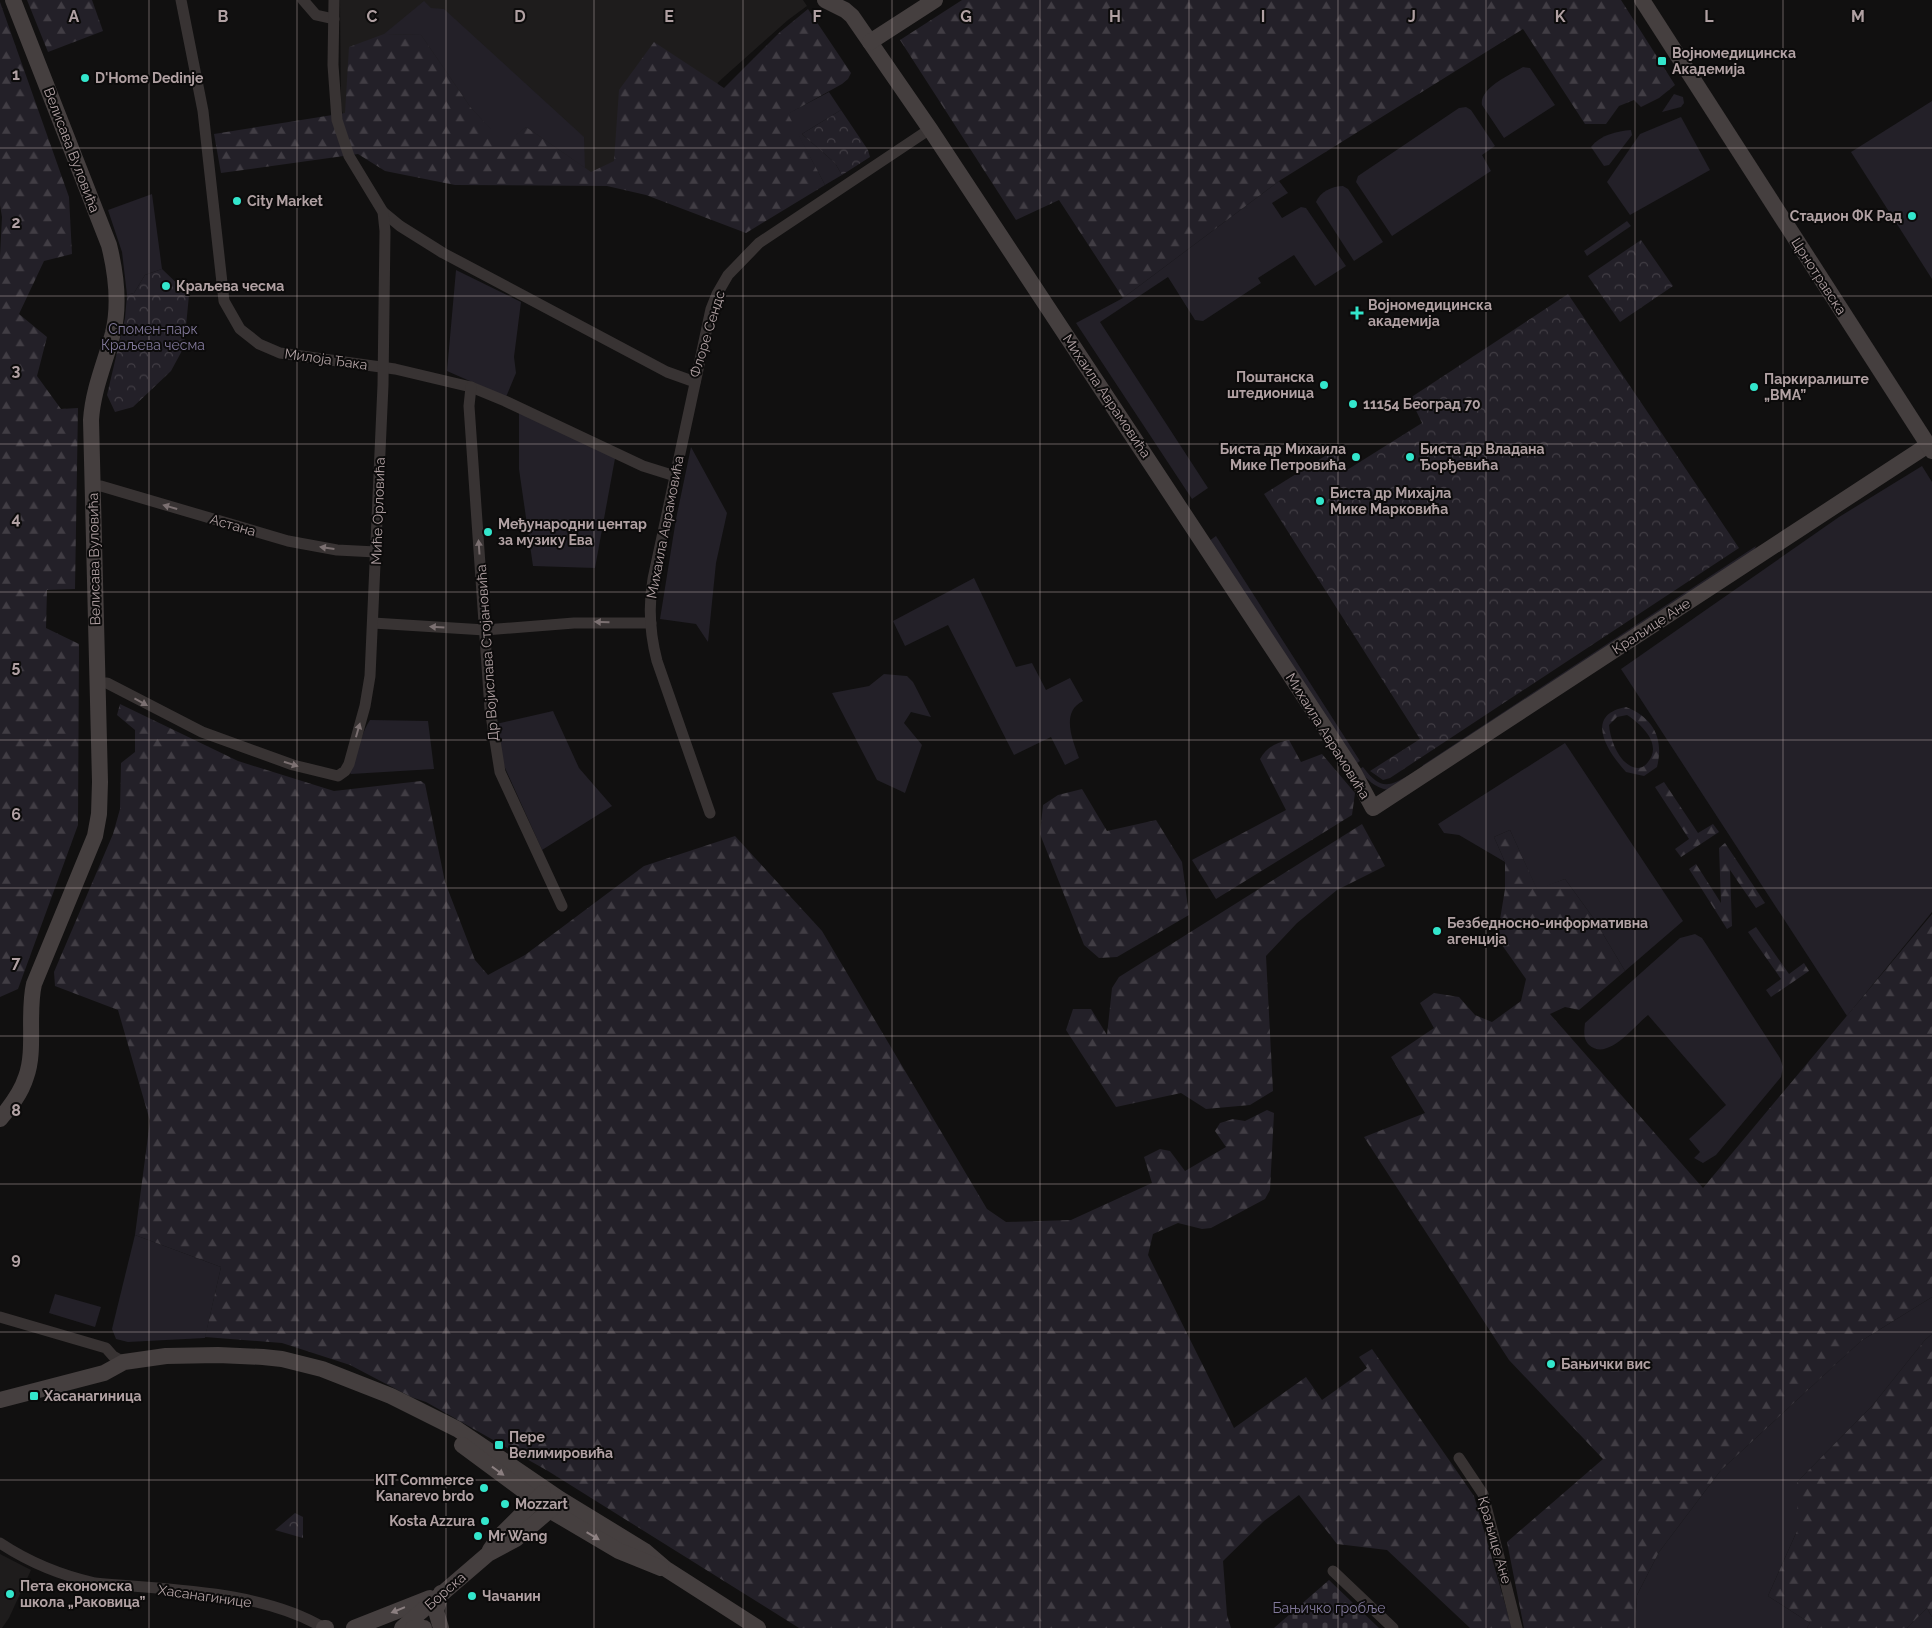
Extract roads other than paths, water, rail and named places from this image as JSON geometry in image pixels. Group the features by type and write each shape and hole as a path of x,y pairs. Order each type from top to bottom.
{"street":[{"name":"Велисава Вуловића","path":"0,1119 16,1098 27,1076 30,1052 30,1001 34,984 90,850 97,828 100,782 92,486 92,402 115,321 115,270 106,237 13,0"},
{"name":"Милоја Ђака","path":"181,0 203,111 224,301 232,318 246,335 272,350 384,367 471,387 652,470 675,476"},
{"path":"303,0 316,15 334,19"},
{"name":"Миће Орловића","path":"97,683 107,683 153,709 228,742 316,772 332,776 341,775 349,764 365,706 373,623 384,367 385,242 383,212 348,156 340,132 333,89 334,0"},
{"name":"Михаила Аврамовића","path":"825,0 850,13 930,129 1323,725 1353,771 1373,808"},
{"path":"870,42 934,0"},
{"name":"Црнотравска","path":"1642,0 1930,448"},
{"name":"Флоре Сендс","path":"383,212 410,233 470,268 667,372 695,382 711,309 717,294 735,266 759,243 778,229 930,129"},
{"path":"385,242 396,234 410,233"},
{"name":"Михаила Аврамовића","path":"695,382 653,579 651,623 652,641 659,669 710,813"},
{"name":"Др Војислава Стојановића","path":"471,387 469,406 490,709 498,766 510,797 562,906"},
{"name":"Краљице Ане","path":"1373,808 1930,448"},
{"name":"Астана","path":"92,486 101,486 288,542 337,550 376,552"},
{"path":"373,623 486,630 574,623 651,623"},
{"path":"0,1317 106,1348 112,1356 124,1362"},
{"path":"0,1400 104,1373 124,1362 182,1355 282,1359 350,1379 401,1401 430,1418 457,1430 619,1551 645,1563 666,1569 758,1628"},
{"name":"Краљице Ане","path":"1459,1458 1484,1494 1517,1628"},
{"name":"Борска","path":"488,1554 499,1536 542,1495"},
{"name":"Борска","path":"402,1628 488,1554 516,1539 556,1505"},
{"name":"Хасанагинице","path":"0,1544 49,1570 77,1579 235,1599 281,1609 325,1628"},
{"path":"1333,1571 1393,1628"},
{"path":"354,1628 441,1593"},
{"path":"439,1628 436,1611 441,1593"},
{"path":"421,1611 439,1628"},
{"path":"413,1628 424,1628"}],"place":[{"name":"Војномедицинска Академија","path":"1662,61"},
{"name":"D'Home Dedinje","path":"85,78"},
{"name":"City Market","path":"237,201"},
{"name":"Стадион ФК Рад","path":"1912,216"},
{"name":"Краљева чесма","path":"166,286"},
{"name":"Војномедицинска академија","path":"1357,313"},
{"name":"Поштанска штедионица","path":"1324,385"},
{"name":"Паркиралиште „ВМА”","path":"1754,387"},
{"name":"11154 Београд 70","path":"1353,404"},
{"name":"Биста др Михаила Мике Петровића","path":"1356,457"},
{"name":"Биста др Владана Ђорђевића","path":"1410,457"},
{"name":"Биста др Михајла Мике Марковића","path":"1320,501"},
{"name":"Међународни центар за музику Ева","path":"488,532"},
{"name":"Безбедносно-информативна агенција","path":"1437,931"},
{"name":"Бањички вис","path":"1551,1364"},
{"name":"Хасанагиница","path":"34,1396"},
{"name":"Пере Велимировића","path":"499,1445"},
{"name":"KIT Commerce Kanarevo brdo","path":"484,1488"},
{"name":"Mozzart","path":"505,1504"},
{"name":"Kosta Azzura","path":"485,1521"},
{"name":"Mr Wang","path":"478,1536"},
{"name":"Пета економска школа „Раковица”","path":"10,1594"},
{"name":"Чачанин","path":"472,1596"}],"park label":[{"name":"Спомен-парк Краљева чесма","path":"153,338"},
{"name":"Бањичко гробље","path":"1329,1608"}]}
